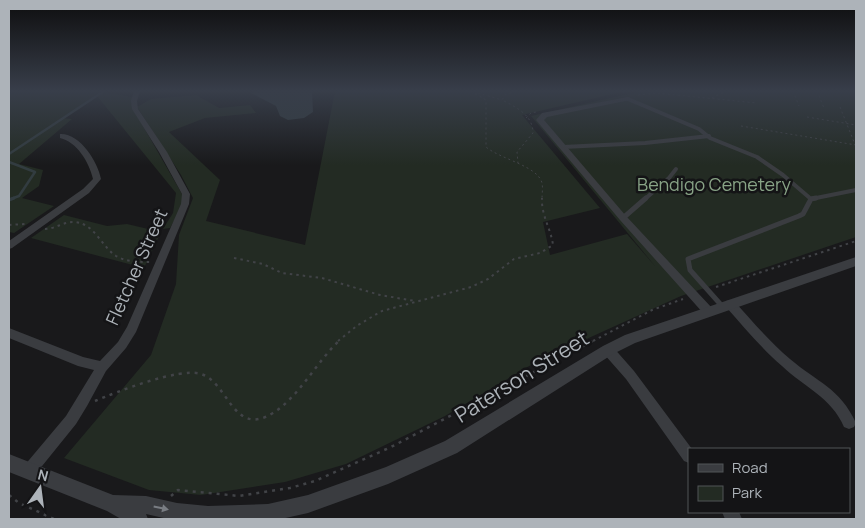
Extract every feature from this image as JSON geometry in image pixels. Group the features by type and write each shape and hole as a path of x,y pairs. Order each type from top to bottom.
{"street":[{"name":"Fletcher Street","path":"29,471 83,402 102,367 122,345 132,329 186,200 186,194 163,152 139,116"},
{"path":"544,116 540,118 541,123 623,218 694,295 720,307 786,364 836,401 844,410 849,423"},
{"path":"9,246 86,191 97,179 96,172 76,142 63,136"},
{"name":"Paterson Street","path":"113,504 146,505 208,516 268,513 308,504 388,476 451,447 608,350 630,339 856,261"},
{"path":"9,333 84,363 102,367"},
{"path":"608,350 630,375 688,455"},
{"path":"9,463 113,504 136,518"},
{"path":"277,519 308,504"}],"lane":[{"path":"667,116 766,162 811,199"},
{"path":"562,147 645,143 709,136"},
{"path":"623,218 669,178 676,169"},
{"path":"811,199 856,190"},
{"path":"720,307 690,270 688,259 799,216 803,214 811,199"}],"path":[{"path":"83,402 93,402 111,394 173,376 197,373 213,381 227,403 234,410 246,417 264,418 271,415 283,404 324,356 364,321 382,311 472,287 498,274 512,260 544,252 553,245 542,208 544,188 542,182 530,170 495,154 486,147 486,116"},
{"path":"518,164 517,152 533,133 533,127 526,116"},
{"path":"844,116 856,146"},
{"path":"807,117 856,125"},
{"path":"741,126 856,146"},
{"path":"43,229 49,230 70,222 78,223 95,232 109,250 118,257 133,261 159,262"},
{"path":"9,225 28,225"},
{"path":"707,290 856,241"},
{"path":"234,258 263,264 282,272 322,278 380,295 416,302"},
{"path":"164,509 170,498 178,490 240,496 272,492 315,481 399,442 538,369 581,349 606,333 652,310 694,295"},
{"path":"9,495 19,503 54,519"}],"green space":[{"path":"9,116 66,116 62,118 72,119 19,164 43,170 39,186 22,198 54,206 14,233 9,232"},
{"path":"113,116 137,116 182,194 184,203 170,228 163,229 173,213 176,193"},
{"name":"Bendigo Cemetery","path":"143,116 229,116 205,118 169,132 220,180 206,221 305,245 330,116 523,116 600,208 543,222 550,255 627,234 655,266 531,116 856,116 856,237 681,296 536,362 445,416 346,464 285,482 201,495 149,490 64,458 151,355 176,284 179,235 193,198 181,175"},
{"path":"64,215 107,226 127,224 161,232 144,268 31,238"}],"shaded area":[{"path":"280,116 308,116 304,118 288,120"}],"waterway":[{"path":"9,154 67,116"},
{"path":"9,162 35,172 19,196 11,199"},
{"path":"9,200 14,198"}]}
